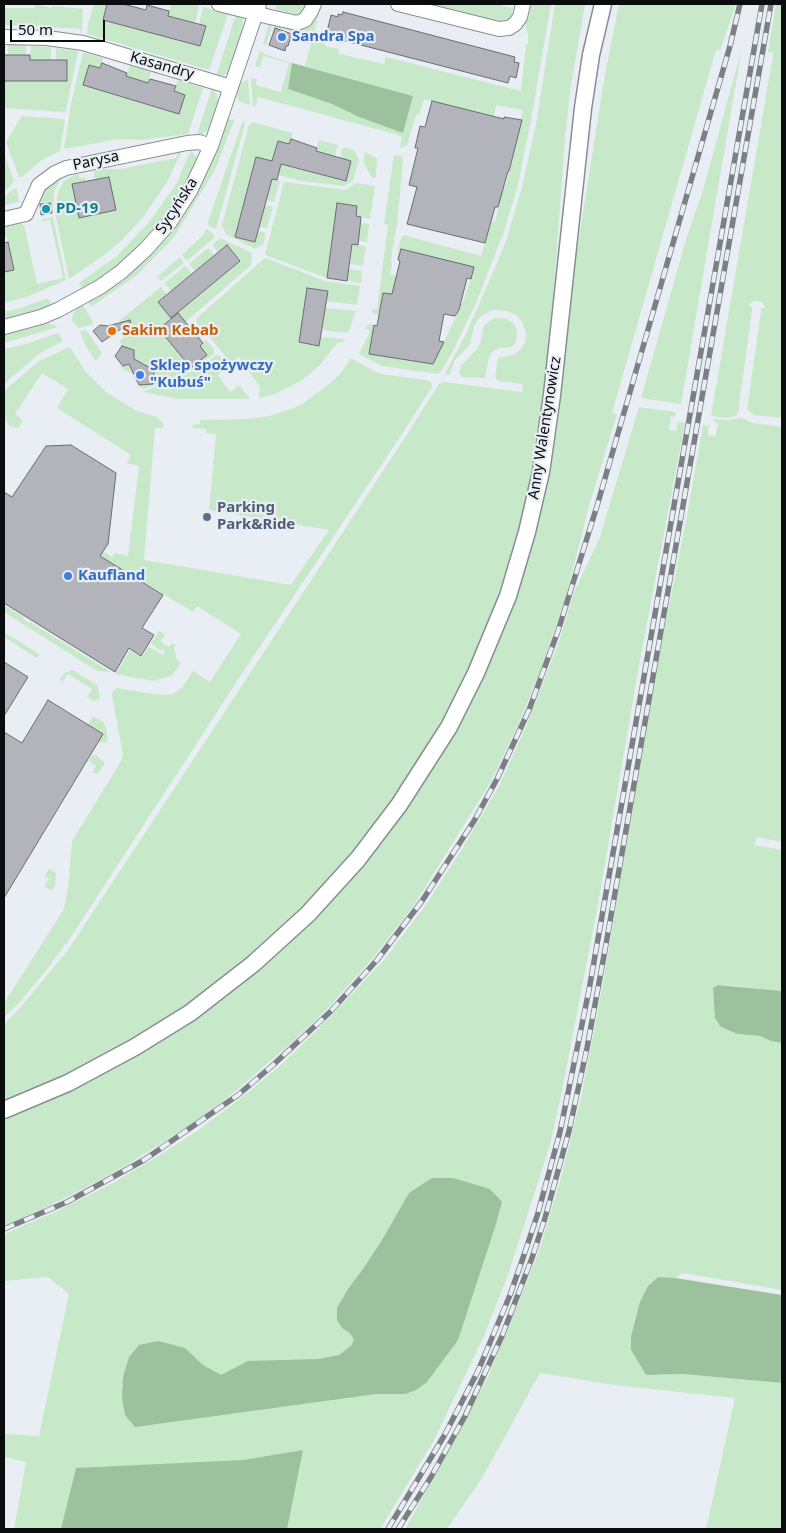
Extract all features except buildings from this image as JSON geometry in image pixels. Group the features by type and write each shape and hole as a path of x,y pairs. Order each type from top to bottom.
{"main road":[{"name":"Anny Walentynowicz","path":"4,1110 68,1083 129,1051 190,1013 253,964 308,914 358,859 399,805 446,731 476,673 505,603 524,544 541,472 550,413 580,126 591,55 602,4"},
{"name":"Anny Walentynowicz","path":"591,55 612,4"}],"street":[{"path":"219,4 257,9 297,23 306,20 314,4"},
{"path":"398,4 499,30 509,28 515,24 520,17 523,4"},
{"name":"Sycyńska","path":"4,328 41,317 83,298 121,272 146,249 170,222 190,191 211,146 257,9"},
{"name":"Kasandry","path":"4,37 47,38 83,43 231,86"},
{"name":"Parysa","path":"4,219 26,214 39,185 55,173 66,168 191,142 199,142 211,146"}],"green space":[{"path":"35,4 51,8 53,6 83,9 82,32 80,29 69,28 4,25 4,8 35,8"},
{"path":"94,4 107,4 103,20 200,46 206,26 199,24 203,7 228,14 209,70 87,34"},
{"path":"171,4 199,6 195,23 168,16"},
{"path":"276,4 307,4 302,13 295,14 275,9"},
{"path":"318,4 321,4 312,40 303,35 272,26 266,45 263,44 269,24 297,29 306,27 314,19"},
{"path":"420,4 496,4 513,8 511,18 507,22 500,24"},
{"path":"528,4 551,4 518,185 504,232 476,303 452,353 442,370 437,374 382,366 359,354 370,331 366,329 367,325 371,324 374,325 370,354 444,342 461,306 384,293 379,315 372,313 373,309 377,309 388,225 384,224 394,155 402,156 403,161 397,225 391,259 390,274 396,276 394,286 462,304 471,279 401,249 398,260 399,244 403,235 481,256 491,221 495,222 504,185 506,185 523,110 496,105 494,117 424,99 419,114 416,115 407,145 401,148 402,137 395,134 258,97 255,107 253,106 251,78 257,79 256,85 281,92 289,63 263,56 260,68 257,67 255,66 260,51 292,63 288,89 332,104 359,117 403,133 413,96 305,66 312,40 325,44 325,46 339,49 339,54 384,64 386,57 521,91 526,44 528,44 524,21"},
{"path":"555,4 585,4 570,92 565,138 548,370 534,469 514,549 482,640 461,683 438,728 418,760 389,804 355,849 308,902 251,955 189,1003 141,1035 82,1067 4,1101 4,1024 19,1009 68,950 439,384 444,382 522,392 523,384 498,381 495,378 498,358 515,354 525,342 526,332 522,322 516,315 507,311 492,310 480,317 474,326 470,345 455,360 450,374 446,375 445,373 465,336 506,241 522,187 536,124"},
{"path":"619,4 736,4 720,51 716,50 612,413 617,414 589,506 566,597 520,721 490,783 416,902 374,957 326,1010 289,1045 201,1118 124,1167 49,1206 4,1226 4,1119 87,1083 157,1044 181,1029 261,968 302,931 341,891 399,820 455,732 508,619 536,531 549,475 574,270 604,80"},
{"path":"776,4 782,4 782,418 754,415 747,409 761,308 766,308 762,302 754,301 748,305 752,307 752,310 738,413 727,418 711,416 773,55 773,53 768,52"},
{"path":"236,14 242,18 244,27 229,72 216,76"},
{"path":"8,45 26,45 26,60 8,60"},
{"path":"31,46 51,47 51,60 30,60"},
{"path":"56,48 78,51 66,111 4,108 4,81 67,81 66,60 56,60"},
{"path":"742,48 681,404 641,398 687,236 703,190"},
{"path":"83,52 103,58 100,68 89,65 83,85 179,114 185,95 174,91 178,80 203,88 188,134 141,140 118,139 64,149 71,104"},
{"path":"292,63 413,96 403,133 359,117 332,104 288,89"},
{"path":"130,65 151,72 148,83 126,76"},
{"path":"248,79 250,105 239,101 236,93 239,85"},
{"path":"212,88 217,95 218,101 210,128 202,135 196,137"},
{"path":"22,116 63,119 65,121 60,151 42,160 22,177 19,177 6,142"},
{"path":"235,118 215,170 174,237 137,275 91,307 88,302 134,270 173,229 204,179 228,119"},
{"path":"243,120 245,124 216,229 207,225"},
{"path":"252,122 293,133 289,144 277,142 272,161 256,157 235,237 255,242 258,231 266,233 263,245 255,249 226,234 222,225 249,125"},
{"path":"319,140 338,145 335,156 316,151"},
{"path":"343,147 354,150 359,160 353,181 344,186 301,181 278,175 276,163 345,181 351,161 340,158"},
{"path":"179,150 182,151 167,182 144,216 122,240 69,279 55,212 58,192 64,181 78,173 80,178 85,177 86,182 79,218 116,210 109,177 95,180 94,171 96,169 121,169 176,158"},
{"path":"191,150 196,157 196,164 185,187 159,224 119,265 83,289 79,283 117,256 151,220 176,184"},
{"path":"4,152 14,181 4,193"},
{"path":"365,152 377,158 376,178 372,178 363,162"},
{"path":"60,176 54,192 53,214 50,201 37,203 39,194"},
{"path":"272,179 280,181 274,202 266,200"},
{"path":"284,182 346,190 356,183 375,186 370,219 356,216 357,206 337,203 327,278 265,255"},
{"path":"14,188 17,190 19,202 4,205 4,198"},
{"path":"265,205 273,207 267,228 259,227"},
{"path":"53,217 66,280 29,296 4,303 4,272 14,270 7,237 4,238 4,226 19,223 24,225 37,284 63,278 50,220 41,220"},
{"path":"355,222 369,224 367,242 353,240"},
{"path":"206,229 215,235 214,238 187,261 182,255 203,235"},
{"path":"220,238 252,253 251,265 182,325 174,315 240,261 227,245 218,252 212,245"},
{"path":"352,244 366,246 363,266 350,264"},
{"path":"208,248 214,255 195,271 189,264"},
{"path":"180,257 184,263 161,281 157,277"},
{"path":"265,258 325,281 360,286 357,305 326,301 307,288 299,342 319,346 321,337 345,339 343,342 337,343 320,365 302,380 275,394 259,398 260,387 238,356 234,366 196,322 197,318"},
{"path":"185,266 192,274 171,291 165,283"},
{"path":"349,269 362,271 361,283 347,281"},
{"path":"161,287 167,295 158,302 172,318 159,329 191,368 207,355 200,346 206,340 214,349 214,354 193,369 145,389 139,385 152,383 154,370 143,364 132,374 120,367 135,362 134,350 122,346 120,341 127,333 120,320"},
{"path":"48,298 52,305 4,320 4,312"},
{"path":"83,305 94,324 80,328 72,322 72,318 75,310"},
{"path":"325,308 356,311 348,333 322,330"},
{"path":"494,318 506,319 514,324 517,331 516,342 511,347 499,348 492,352 489,357 485,378 462,377 459,372 461,366 480,344 484,325"},
{"path":"48,323 58,327 4,343 4,335"},
{"path":"86,330 102,353 96,361 87,348 80,332"},
{"path":"58,333 63,341 40,353 4,384 4,349 23,345"},
{"path":"70,347 86,372 106,392 135,410 157,417 164,424 162,428 155,428 144,560 291,585 329,530 209,510 216,434 206,433 206,429 193,428 192,425 200,424 200,420 247,419 269,416 291,409 302,404 328,385 341,373 351,358 381,374 427,380 431,382 432,387 245,669 71,937 20,1002 4,1017 4,1003 64,909 68,888 72,841 120,763 123,755 112,695 113,691 117,688 161,695 173,694 182,688 193,671 210,682 241,634 197,606 193,612 100,556 103,551 112,557 115,553 128,556 139,466 127,463 131,455 57,408 68,389 42,373 15,414 23,420 20,426 17,428 10,426 4,418 4,391 39,361"},
{"path":"218,354 228,366 218,375 230,392 239,385 250,399 178,399 143,392 193,371"},
{"path":"639,407 676,412 675,417 671,416 669,430 676,431 678,422 685,423 639,665 597,910 561,1095 550,1145 508,1275 484,1336 433,1442 380,1529 14,1529 26,1462 4,1457 4,1434 39,1436 69,1294 48,1277 4,1281 4,1234 55,1212 111,1184 203,1127 280,1066 383,961 425,906 464,846 500,784 525,729 560,639 573,595 600,537"},
{"path":"742,418 753,423 782,427 782,842 757,837 754,845 782,850 782,991 729,985 718,985 713,988 714,1002 738,1034 760,1036 782,1043 782,1290 683,1273 675,1278 658,1277 636,1316 631,1336 631,1350 646,1375 683,1374 782,1383 782,1529 706,1529 735,1398 614,1385 540,1373 482,1478 447,1529 405,1529 488,1377 539,1251 561,1178 581,1098 603,983 650,701 703,425 709,426 708,435 715,437 718,423 714,422 714,419 729,420"},
{"path":"4,605 24,617 23,619 29,623 111,672 97,671 4,612"},
{"path":"159,631 165,634 161,642 169,647 172,643 176,645 174,648 177,660 181,663 171,676 154,681 115,674 130,650 142,657 149,647 163,655 165,651 163,649 162,651 151,644"},
{"path":"4,632 39,654 37,658 4,637"},
{"path":"73,670 97,685 100,695 99,699 94,701 87,697 92,689 68,674 62,682 60,680 64,673"},
{"path":"93,716 105,725 108,738 106,743 97,742 88,725"},
{"path":"92,755 96,755 105,763 98,774 92,773 96,766 89,761"},
{"path":"49,869 56,873 55,886 52,890 46,888 45,885 49,879 45,876"},
{"path":"718,985 782,991 782,1043 760,1036 738,1034 721,1027 715,1018 713,988"},
{"path":"432,1178 453,1178 490,1189 502,1202 458,1340 427,1382 416,1390 405,1394 376,1394 135,1427 125,1415 122,1398 123,1377 129,1357 139,1345 158,1341 185,1348 203,1365 221,1375 248,1361 319,1359 339,1355 351,1346 354,1340 337,1320 337,1308 382,1240 409,1193"},
{"path":"658,1277 782,1295 782,1383 683,1374 646,1375 631,1350 631,1336 640,1302 648,1286"},
{"path":"303,1450 287,1529 61,1529 76,1468 243,1460"}],"railway":[{"path":"4,1229 67,1202 144,1160 238,1095 273,1065 330,1012 377,960 422,901 474,821 497,779 529,710 558,631 597,506 730,46 740,4"},
{"path":"388,1529 444,1436 478,1371 510,1295 524,1255 538,1213 560,1132 589,990 762,4"},
{"path":"398,1529 431,1477 465,1416 502,1336 532,1258 569,1131 605,950 771,4"}],"place":[{"name":"Sandra Spa","path":"282,37"},
{"name":"PD-19","path":"46,209"},
{"name":"Sakim Kebab","path":"112,331"},
{"name":"Sklep spożywczy \"Kubuś\"","path":"140,375"},
{"name":"Parking Park&Ride","path":"207,517"},
{"name":"Kaufland","path":"68,576"}]}
